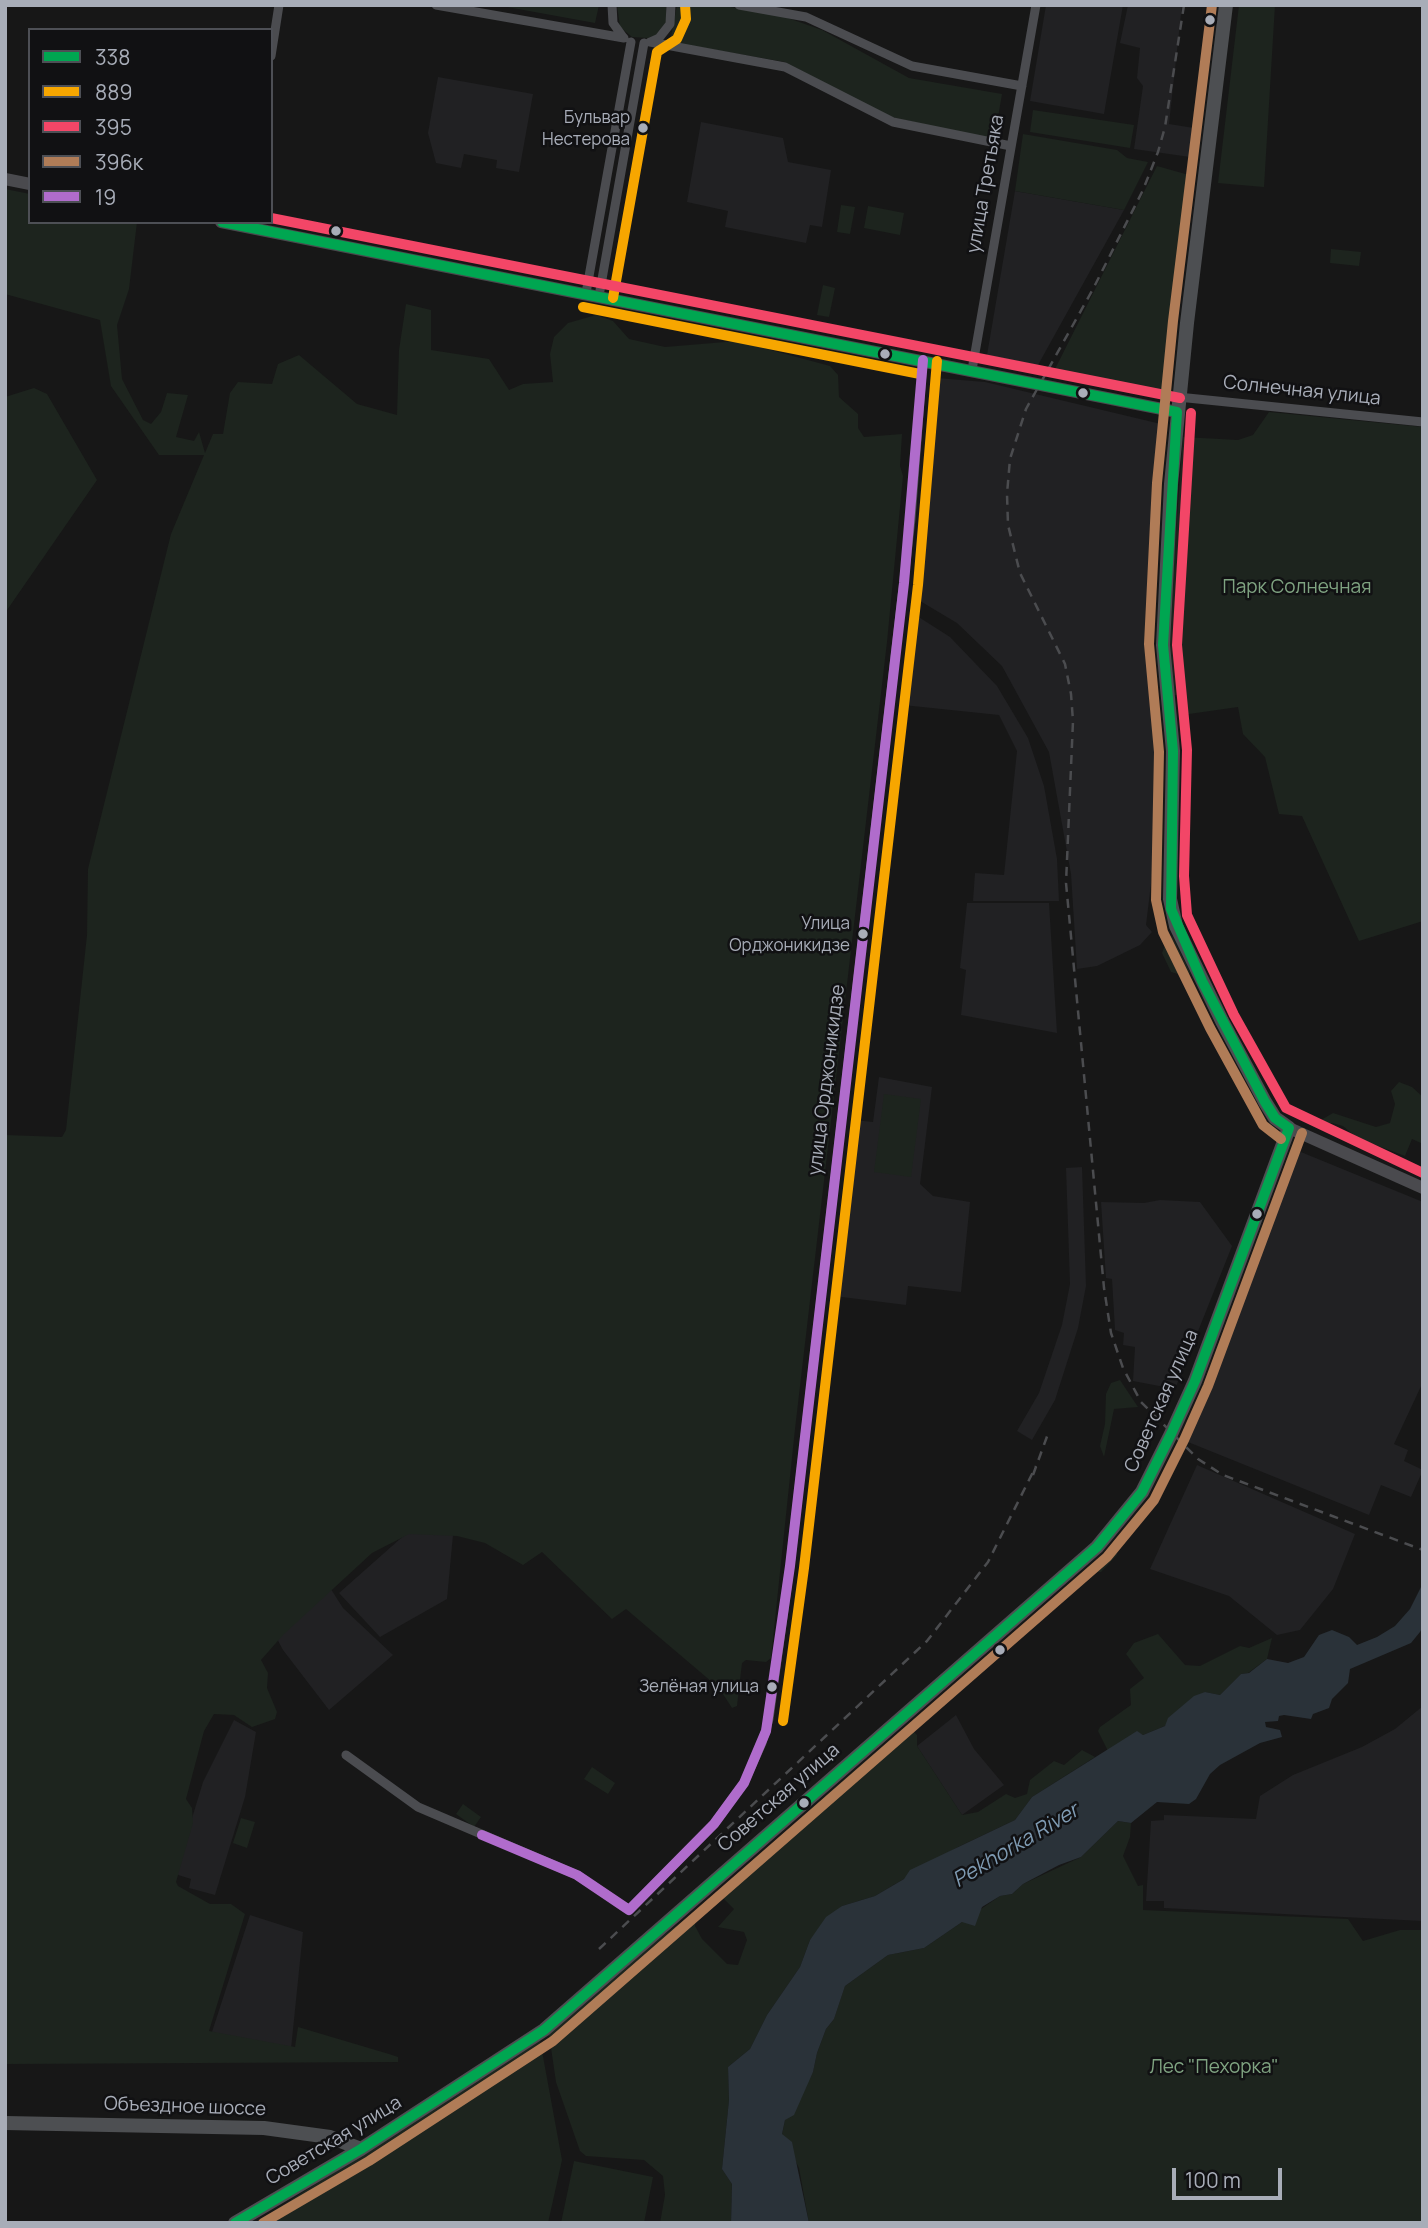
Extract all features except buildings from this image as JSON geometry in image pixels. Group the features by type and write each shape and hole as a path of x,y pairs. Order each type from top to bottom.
{"main road":[{"path":"1226,5 1177,412 1163,645 1173,751 1171,909 1198,971 1275,1118 1289,1128 1423,1188"},
{"path":"5,179 28,184"},
{"path":"246,225 1177,412"},
{"name":"Советская улица","path":"236,2223 361,2148 544,2030 1097,1547 1142,1492 1171,1434 1195,1381 1289,1128"},
{"name":"Объездное шоссе","path":"5,2123 264,2128 330,2137 361,2148"}],"street":[{"path":"273,43 279,5"},
{"path":"436,5 785,67 893,122 1011,146"},
{"path":"592,294 627,40 612,23 612,5"},
{"path":"647,43 659,38 670,24 671,5"},
{"path":"739,5 806,17 912,66 1022,86"},
{"name":"улица Третьяка","path":"972,370 1037,5"},
{"path":"592,294 647,43"},
{"name":"улица Орджоникидзе","path":"346,1755 418,1807 577,1875 629,1910 714,1824 744,1783 769,1719 790,1566 904,583 923,360"},
{"name":"Солнечная улица","path":"1178,397 1423,422"}],"shaded area":[{"path":"1046,5 1123,5 1104,114 1030,101"},
{"path":"1128,5 1182,5 1169,124 1194,128 1190,157 1134,149 1143,86 1137,78 1140,48 1120,43"},
{"path":"438,77 533,94 519,172 496,168 497,160 464,154 461,168 436,163 428,133"},
{"path":"701,122 783,138 788,162 831,170 822,227 810,225 806,243 725,227 728,211 687,202"},
{"path":"1015,191 1124,210 1038,365 987,355"},
{"path":"937,378 985,382 1161,424 1151,656 1161,735 1162,843 1156,843 1146,925 1152,932 1140,945 1097,966 1077,969 1071,874 1049,752 1002,666 957,623 915,598"},
{"path":"914,614 950,637 997,686 1028,738 1044,786 1057,859 1059,901 973,901 975,873 1004,875 1017,751 999,715 903,705"},
{"path":"967,903 1049,903 1057,1033 961,1015 966,970 960,968"},
{"path":"879,1077 932,1087 920,1184 933,1196 970,1202 961,1292 908,1286 906,1305 834,1296 854,1120 873,1122"},
{"path":"1296,1150 1423,1202 1423,1382 1394,1444 1408,1450 1404,1461 1423,1470 1411,1497 1381,1485 1369,1515 1183,1440"},
{"path":"1082,1167 1086,1286 1078,1328 1055,1400 1032,1440 1017,1431 1039,1393 1062,1325 1070,1284 1066,1168"},
{"path":"1160,1200 1200,1202 1232,1246 1175,1389 1133,1381 1135,1347 1123,1345 1124,1333 1115,1330 1112,1279 1106,1278 1101,1202 1144,1203"},
{"path":"1197,1465 1355,1534 1333,1589 1300,1630 1277,1635 1229,1596 1150,1569"},
{"path":"409,1531 453,1535 447,1599 380,1637 339,1593"},
{"path":"297,1536 343,1608 393,1655 329,1710 283,1650 236,1562"},
{"path":"1423,1706 1423,1921 1164,1908 1164,1901 1146,1901 1151,1821 1164,1820 1164,1815 1256,1819 1260,1796 1293,1775 1362,1747 1395,1729"},
{"path":"956,1715 974,1749 1004,1785 962,1815 917,1746"},
{"path":"234,1720 256,1732 245,1797 215,1895 189,1888 191,1879 175,1874 203,1782"},
{"path":"250,1915 303,1932 291,2049 210,2038"}],"green space":[{"path":"496,5 599,5 595,23"},
{"path":"617,5 666,5 666,22 656,35 648,38 632,37 620,27"},
{"path":"677,5 720,5 785,17 822,30 909,78 1002,94 994,140 887,116 785,62 670,42"},
{"path":"1239,5 1275,5 1264,187 1218,183"},
{"path":"1033,110 1134,125 1130,148 1030,132"},
{"path":"1023,134 1117,150 1127,158 1148,162 1124,210 1015,191"},
{"path":"1157,166 1189,175 1161,396 1053,373"},
{"path":"5,189 28,194 28,224 137,224 129,289 117,325 122,379 143,420 151,424 161,412 167,393 188,395 176,437 194,441 199,432 205,453 213,434 223,434 230,393 238,382 272,384 278,364 299,355 357,404 397,415 399,350 406,304 431,310 431,350 489,359 509,390 523,384 553,382 550,354 554,337 568,323 596,315 613,321 629,339 665,347 737,341 830,366 838,375 839,397 858,414 858,428 864,437 902,434 900,466 903,476 887,642 795,1429 771,1658 766,1662 746,1660 742,1663 737,1706 732,1708 719,1688 626,1609 612,1619 542,1552 523,1565 485,1543 457,1536 409,1534 372,1553 283,1635 261,1660 268,1673 267,1688 277,1712 275,1719 252,1727 234,1715 214,1714 204,1731 186,1799 192,1808 193,1823 176,1882 178,1886 210,1904 231,1904 245,1914 209,2031 295,2047 298,2027 398,2057 398,2062 5,2064 5,1135 62,1137 66,1130 87,935 88,869 171,534 204,455 159,455 111,386 100,320 5,294"},
{"path":"841,205 855,207 850,234 837,232"},
{"path":"868,206 904,213 900,235 864,228"},
{"path":"1331,249 1361,252 1359,266 1330,263"},
{"path":"823,285 835,288 829,317 817,315"},
{"path":"34,388 47,394 97,480 5,613 5,397"},
{"name":"Парк Солнечная","path":"1269,412 1423,427 1423,921 1359,941 1302,816 1279,814 1265,757 1243,734 1238,707 1182,715 1180,695 1171,695 1168,638 1183,437 1238,440 1253,435"},
{"path":"1172,936 1190,972 1188,977 1171,972 1162,953 1168,938"},
{"path":"1399,1082 1412,1087 1423,1097 1423,1144 1412,1139 1405,1156 1357,1138 1343,1126 1332,1123 1323,1126 1321,1120 1333,1113 1376,1127 1390,1123 1395,1104 1391,1091"},
{"path":"884,1094 921,1099 911,1177 874,1172"},
{"path":"1120,1380 1138,1407 1114,1409 1104,1457 1100,1446 1105,1424 1106,1394 1111,1383"},
{"path":"1116,1547 1117,1555 1101,1572 1093,1572 1090,1569 1107,1551"},
{"path":"1158,1634 1185,1665 1200,1666 1240,1646 1249,1648 1272,1638 1267,1659 1248,1673 1241,1674 1220,1695 1205,1692 1165,1726 1143,1735 1137,1732 1108,1751 1098,1731 1131,1705 1130,1689 1144,1678 1126,1654 1134,1643"},
{"path":"902,1729 912,1730 917,1735 917,1746 962,1815 978,1812 1006,1794 1015,1798 1027,1794 1030,1780 1054,1761 1064,1765 1082,1750 1095,1757 1032,1797 1015,1820 958,1847 875,1896 842,1906 810,1940 800,1967 767,2015 750,2049 728,2067 729,2100 722,2169 732,2184 731,2223 660,2223 665,2195 663,2176 644,2160 586,2156 580,2151 556,2082 549,2034 637,1955 692,1914 696,1914 695,1926 702,1939 727,1964 738,1965 747,1940 744,1932 718,1927 734,1909 724,1899 725,1889 819,1810 825,1796"},
{"path":"592,1767 615,1783 608,1794 584,1779"},
{"path":"463,1804 481,1817 474,1827 456,1814"},
{"path":"241,1818 255,1822 247,1848 233,1843"},
{"name":"Лес \"Пехорка\"","path":"1118,1821 1131,1823 1130,1837 1123,1856 1138,1886 1143,1885 1143,1910 1348,1919 1363,1941 1400,1930 1423,1930 1423,2223 809,2223 799,2168 782,2134 785,2120 813,2072 817,2053 826,2029 834,2019 845,1986 888,1955 924,1948 1000,1896 1012,1894 1023,1884 1081,1857"},
{"path":"540,2040 562,2160 548,2223 255,2223"},
{"path":"574,2161 653,2177 644,2223 561,2223"}],"water":[{"name":"Pekhorka River","path":"1423,1583 1423,1626 1420,1632 1411,1643 1350,1669 1348,1683 1332,1699 1329,1708 1313,1714 1311,1719 1284,1715 1279,1716 1278,1721 1265,1722 1266,1727 1280,1730 1282,1737 1260,1743 1220,1765 1210,1774 1196,1799 1189,1804 1157,1802 1131,1823 1118,1821 1081,1857 1059,1865 1023,1884 1012,1894 1000,1896 982,1907 975,1926 962,1922 924,1948 888,1955 845,1986 834,2019 826,2029 817,2053 813,2072 794,2115 785,2120 782,2134 792,2142 809,2223 731,2223 732,2184 722,2169 729,2100 728,2067 750,2049 767,2015 800,1967 810,1940 826,1917 842,1906 875,1896 904,1879 910,1870 1015,1820 1032,1797 1137,1731 1143,1735 1165,1726 1168,1718 1194,1696 1205,1692 1220,1695 1241,1674 1249,1673 1267,1659 1288,1663 1304,1657 1319,1635 1332,1630 1349,1637 1357,1645 1377,1637 1395,1626 1410,1609"}],"railway":[{"path":"1184,5 1165,127 1158,152 1143,190 1093,289 1026,409 1010,459 1007,494 1008,525 1020,573 1065,664 1071,694 1073,721 1066,883 1104,1288 1111,1333 1123,1368 1141,1402 1198,1459 1223,1475 1423,1550"},
{"path":"1033,1475 1049,1431"},
{"path":"599,1949 927,1641 988,1562 1036,1466"}],"transit line":[{"name":"889","path":"613,298 657,52 677,39 686,19 685,5"},
{"name":"396к","path":"1212,5 1173,321 1157,483 1149,644 1159,752 1156,900 1163,932 1210,1028 1263,1125 1281,1139"},
{"name":"395","path":"273,218 1180,398"},
{"name":"338","path":"232,224 1177,412"},
{"name":"889","path":"583,307 920,374"},
{"name":"19","path":"482,1835 577,1875 629,1910 714,1824 744,1783 766,1731 790,1566 904,583 923,360"},
{"name":"889","path":"783,1721 804,1568 918,585 937,361"},
{"name":"338","path":"1177,412 1163,645 1173,751 1171,909 1202,981 1265,1102 1275,1118 1289,1128"},
{"name":"395","path":"1191,413 1177,645 1187,750 1184,876 1187,915 1234,1015 1286,1108 1423,1173"},
{"name":"338","path":"235,2223 361,2149 544,2030 1097,1547 1142,1492 1171,1434 1195,1381 1289,1128"},
{"name":"396к","path":"263,2223 369,2161 553,2041 1107,1557 1154,1500 1184,1440 1208,1386 1302,1133"}],"place":[{"name":"Бульвар Нестерова","path":"643,128"},
{"name":"Улица Орджоникидзе","path":"863,934"},
{"name":"Зелёная улица","path":"772,1687"}]}
